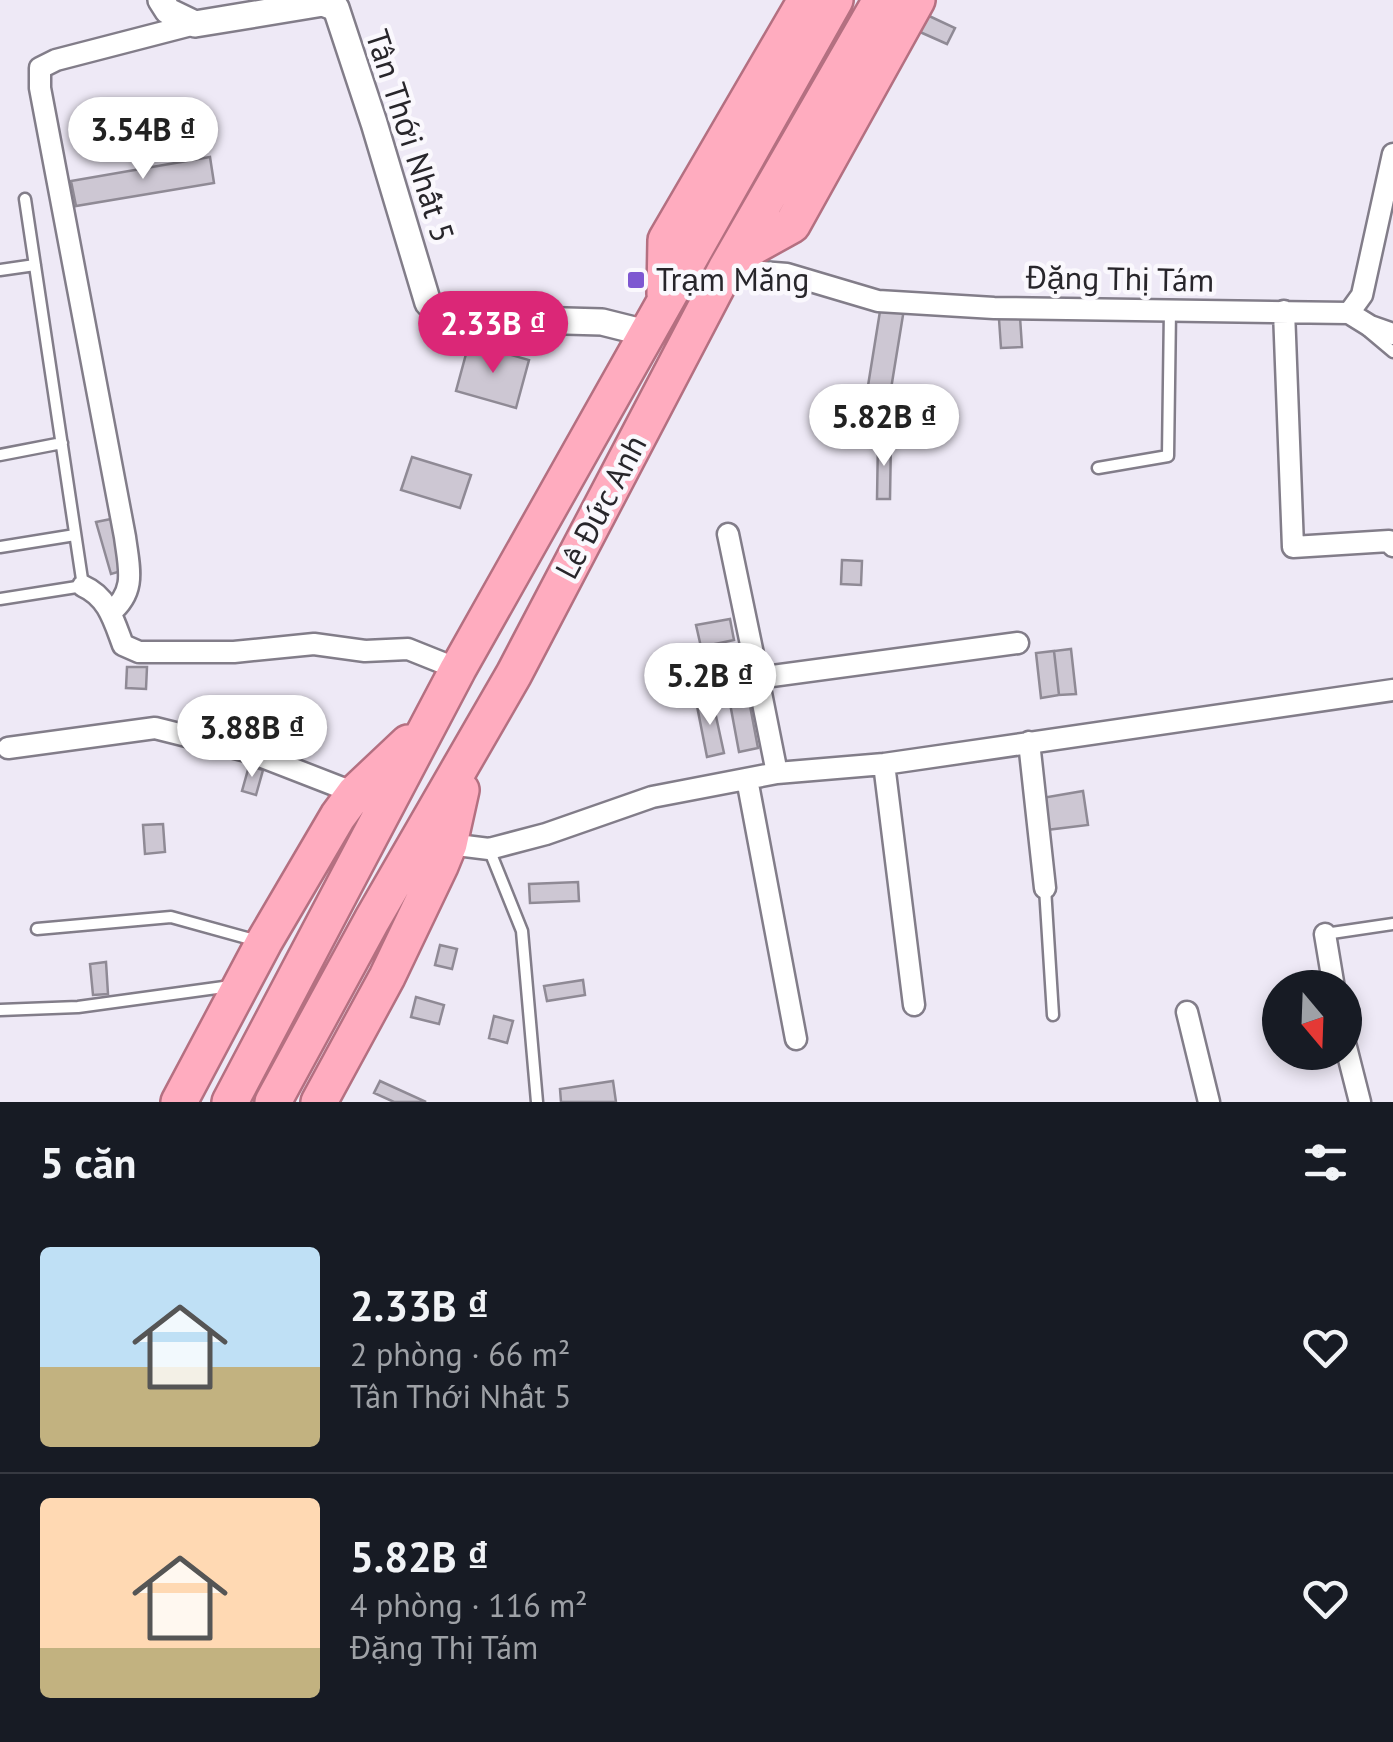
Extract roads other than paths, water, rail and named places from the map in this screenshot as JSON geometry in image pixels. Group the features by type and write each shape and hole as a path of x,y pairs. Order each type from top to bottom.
{"highway":[{"name":"Lê Đức Anh","path":"664,300 666,240 806,0"},
{"name":"Lê Đức Anh","path":"230,1102 427,725 834,0"},
{"name":"Lê Đức Anh","path":"273,1102 372,920 468,757 730,263 881,0"},
{"path":"730,263 792,226 917,0"},
{"name":"Lê Đức Anh","path":"179,1102 264,942 355,792 427,725"},
{"name":"Lê Đức Anh","path":"319,1102 388,976 449,844 468,757"}],"street":[{"path":"162,0 168,11 195,24"},
{"name":"Tân Thới Nhất 5","path":"195,24 324,1 336,8 428,303 445,318 478,323 602,322 646,333"},
{"path":"110,613 124,602 130,580 125,537 40,88 40,68 56,60 195,24"},
{"path":"1393,154 1362,295 1348,313 1393,334"},
{"name":"Đặng Thị Tám","path":"730,263 787,274 878,301 994,308 1348,313"},
{"path":"1284,310 1293,547 1389,541 1393,546"},
{"path":"728,534 777,773"},
{"path":"83,586 95,592 110,613 123,645 140,652 234,652 314,644 365,651 408,649 458,669"},
{"path":"758,678 1018,643"},
{"path":"449,844 490,849 652,797 777,773 884,764 1393,690"},
{"path":"8,748 155,728 247,751 355,792"},
{"path":"1029,742 1045,888"},
{"path":"884,764 914,1006"},
{"path":"746,779 796,1039"},
{"path":"1325,934 1331,970"},
{"path":"1188,1012 1209,1102"},
{"path":"1352,1070 1360,1102"}],"lane":[{"path":"0,599 83,586 25,199"},
{"path":"0,270 35,264"},
{"path":"1098,468 1168,456 1170,310"},
{"path":"1348,313 1393,352"},
{"path":"0,455 62,443"},
{"path":"0,547 76,535"},
{"path":"490,849 522,931 542,1102"},
{"path":"1045,888 1053,1015"},
{"path":"37,930 171,917 264,942"},
{"path":"1325,934 1393,924"},
{"path":"0,1010 78,1007 242,984"}],"place":[{"name":"Trạm Măng","path":"636,280"}]}
